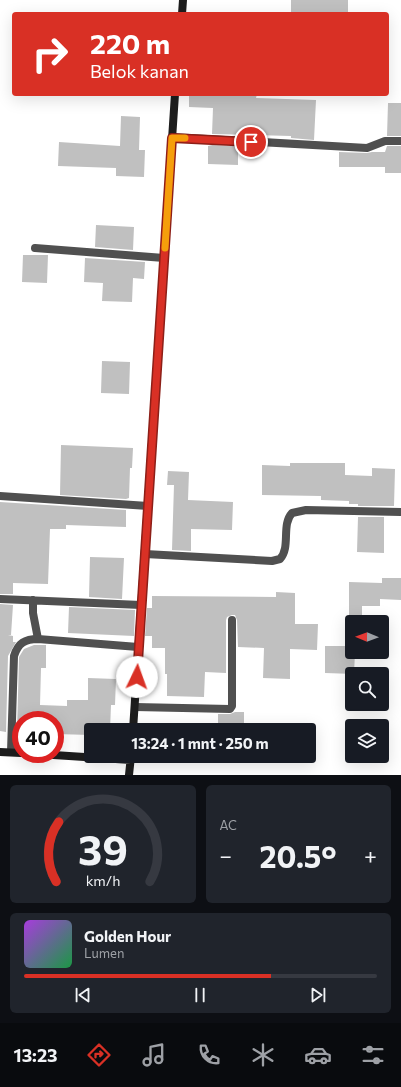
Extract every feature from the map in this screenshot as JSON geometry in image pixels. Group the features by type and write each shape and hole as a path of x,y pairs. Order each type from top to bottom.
{"street":[{"path":"182,12 183,0"},
{"path":"134,723 175,96"},
{"path":"172,138 367,148 385,141 401,141"},
{"path":"35,248 164,258"},
{"path":"0,496 148,506"},
{"path":"145,554 272,561 280,559 284,554 288,519 292,513 306,510 401,512"},
{"path":"0,599 141,605"},
{"path":"33,600 34,624 38,639"},
{"path":"135,707 230,709 232,706 232,620"},
{"path":"0,752 11,752 14,656 16,648 20,644 26,640 38,639 138,647"},
{"path":"64,755 84,756"},
{"path":"129,775 130,763"}],"building":[{"path":"291,0 348,0 348,12 291,12"},
{"path":"189,96 256,96 256,98 316,100 314,140 291,138 291,136 212,134 213,108 189,107"},
{"path":"388,103 401,103 401,136 387,136"},
{"path":"121,116 140,117 139,150 145,150 144,177 116,176 116,168 58,166 59,142 120,146"},
{"path":"208,146 238,146 238,165 208,164"},
{"path":"387,146 401,146 401,173 385,173 385,167 339,167 339,152 385,152"},
{"path":"96,225 134,227 133,250 95,247"},
{"path":"23,255 48,255 47,283 22,282"},
{"path":"85,258 145,262 144,279 133,278 132,302 102,301 103,283 84,282"},
{"path":"102,361 130,362 129,394 101,393"},
{"path":"61,445 133,448 132,468 130,468 129,498 60,495"},
{"path":"290,463 345,463 345,475 372,476 372,468 395,469 394,506 358,506 358,504 349,504 349,501 321,500 321,496 262,495 262,465 290,466"},
{"path":"168,471 189,472 188,500 233,502 232,530 191,529 191,551 172,550 174,485 167,485"},
{"path":"0,502 126,510 126,527 66,525 66,529 50,529 48,584 13,583 13,594 0,594"},
{"path":"358,517 384,517 384,553 357,552"},
{"path":"90,557 124,558 122,599 89,597"},
{"path":"382,578 401,578 401,600 380,599 380,606 362,606 362,615 349,615 349,582 382,583"},
{"path":"276,592 295,593 295,624 318,624 317,650 290,649 290,679 263,678 264,648 238,647 237,620 235,615 232,615 227,617 226,620 226,673 205,672 204,697 167,696 165,648 152,648 152,636 145,636 147,608 152,608 152,596 276,597"},
{"path":"0,604 13,605 11,635 8,635 13,636 13,642 16,642 8,656 6,732 0,731"},
{"path":"69,607 135,610 134,636 68,633"},
{"path":"34,645 46,645 46,668 41,668 40,705 67,706 67,700 88,700 88,678 116,679 115,705 111,705 110,723 84,723 84,735 64,734 64,711 18,711 19,657 24,649"},
{"path":"325,646 345,646 345,659 355,659 354,667 345,667 345,674 325,673"},
{"path":"235,712 244,712 244,723 218,723 218,714 230,714"}],"slow traffic":[{"path":"165,248 172,138 185,138"}],"route":[{"path":"137,677 172,138 251,142"}]}
